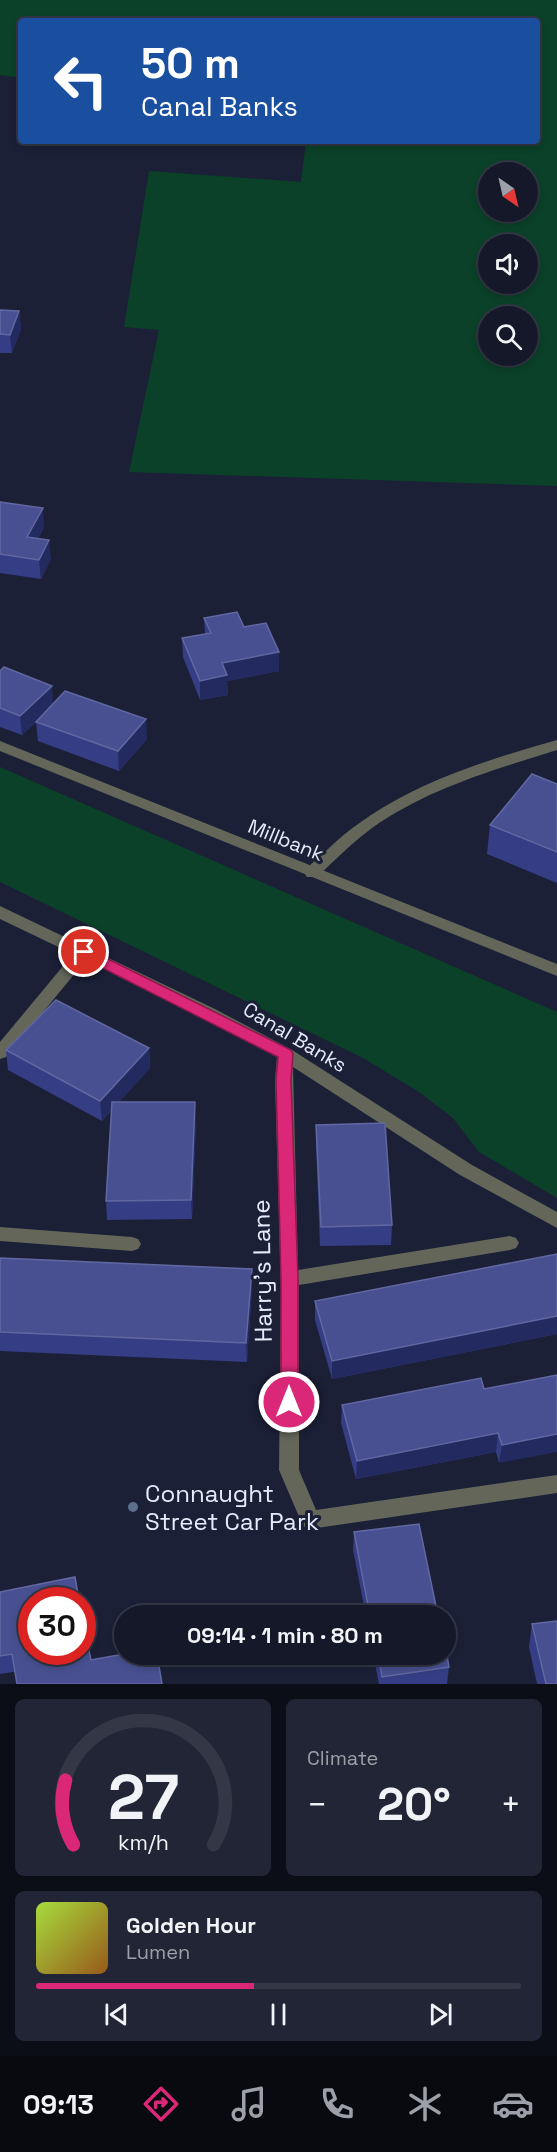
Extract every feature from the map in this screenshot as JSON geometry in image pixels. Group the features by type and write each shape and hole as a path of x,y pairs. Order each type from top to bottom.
{"street":[{"name":"Millbank","path":"0,746 557,970"},
{"path":"312,873 336,847 406,798 429,788 557,746"},
{"name":"Canal Banks","path":"0,912 286,1054 466,1170 557,1221"},
{"path":"0,1053 84,952"},
{"name":"Harry's Lane","path":"286,1054 283,1080 289,1279 289,1470 310,1520 557,1484"},
{"path":"0,1234 132,1244"},
{"path":"289,1279 510,1243"}],"green space":[{"path":"0,0 557,0 557,486 129,472 159,330 124,327 149,171 301,182 306,144 540,144 540,18 18,18 18,78 0,75"},
{"path":"0,767 557,1012 557,1198 479,1152 453,1118 419,1092 363,1058 0,882"}],"building":[{"path":"0,310 19,311 10,335 0,334"},
{"path":"0,502 43,508 27,537 49,540 39,560 0,554"},
{"path":"237,612 244,627 266,623 279,652 222,663 227,675 200,681 182,638 211,633 204,618"},
{"path":"4,667 52,686 20,716 0,708 0,671"},
{"path":"65,691 146,719 118,751 36,722"},
{"path":"532,774 557,784 557,852 490,825"},
{"path":"56,1000 149,1048 100,1101 6,1050"},
{"path":"112,1102 195,1102 191,1200 106,1201"},
{"path":"385,1123 392,1225 321,1227 316,1125"},
{"path":"557,1254 557,1316 332,1361 315,1301"},
{"path":"0,1258 252,1269 246,1343 0,1332"},
{"path":"557,1375 557,1434 502,1445 498,1433 357,1461 342,1405 481,1378 484,1389"},
{"path":"419,1524 436,1605 368,1605 354,1532"},
{"path":"75,1577 77,1587 25,1587"},
{"path":"18,1588 18,1665 96,1665 96,1659 114,1656 114,1665 159,1665 162,1684 17,1684 12,1654 0,1656 0,1592"},
{"path":"557,1621 557,1684 546,1684 532,1624"},
{"path":"380,1665 449,1665 449,1667 382,1677"}],"place":[{"name":"Connaught Street Car Park","path":"133,1507"}],"route":[{"path":"84,952 209,1013 286,1054 283,1080 289,1279 289,1402"}]}
